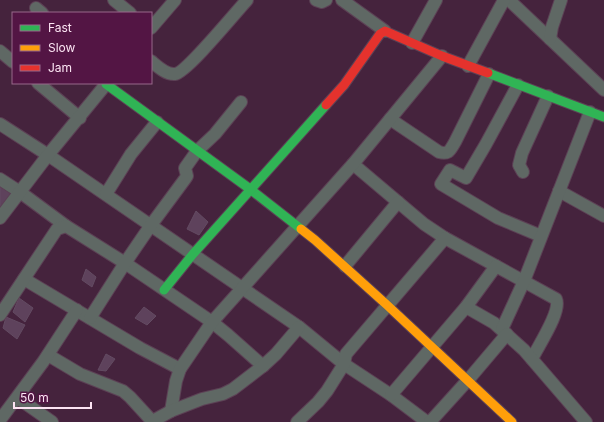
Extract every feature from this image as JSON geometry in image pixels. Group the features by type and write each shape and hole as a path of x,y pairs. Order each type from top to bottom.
{"street":[{"path":"114,0 129,12"},
{"path":"152,27 175,0"},
{"path":"152,62 168,73 173,75 178,74 191,63 247,0"},
{"path":"316,0 322,2 326,0"},
{"path":"342,0 385,31 442,56 604,117"},
{"path":"412,43 436,0"},
{"path":"468,66 504,0"},
{"path":"509,0 604,90"},
{"path":"550,39 552,27 561,0"},
{"path":"164,290 193,254 250,189 344,85 380,34 385,31"},
{"path":"0,51 12,61"},
{"path":"171,411 176,381 180,370 212,322 353,164 442,56"},
{"path":"390,119 439,152 444,154 449,152 489,74"},
{"path":"39,84 80,118"},
{"path":"0,218 48,155 107,84 298,226 345,266 512,422"},
{"path":"518,85 466,178 450,170 441,184 498,218 541,236"},
{"path":"523,172 519,165 522,153 548,96"},
{"path":"90,318 125,263 187,176 185,168 197,151 215,134 241,102"},
{"path":"0,124 106,194 242,288 299,328 344,364 428,422 468,380 505,332 590,112"},
{"path":"106,194 131,154 157,122"},
{"path":"353,164 424,224 445,238 556,299 558,302 556,312 532,358"},
{"path":"0,179 66,226 125,263 212,322 263,366"},
{"path":"559,192 604,216"},
{"path":"345,266 398,202"},
{"path":"0,315 57,229 66,226"},
{"path":"297,422 318,402 344,364 346,354 445,238"},
{"path":"390,395 466,307 496,266"},
{"path":"24,279 180,370"},
{"path":"466,307 494,323 505,332 532,358 586,422"},
{"path":"0,420 18,398 77,310"},
{"path":"48,355 80,374 122,391 130,397 151,422 171,411 202,399 223,394 233,389 276,354 299,328"},
{"path":"18,398 52,422"}],"building":[{"path":"0,183 17,193 3,209 0,207"},
{"path":"196,211 208,222 199,235 187,229"},
{"path":"86,269 96,277 92,287 82,280"},
{"path":"19,298 33,308 25,322 13,312"},
{"path":"144,307 156,316 147,325 135,318"},
{"path":"6,317 25,325 17,339 3,328"},
{"path":"106,354 115,359 106,371 98,370"}],"traffic: fast":[{"path":"488,73 604,117"},
{"path":"106,84 250,189 301,229"},
{"path":"164,290 193,254 326,105"}],"traffic: slow":[{"path":"301,229 387,305 512,422"}],"traffic: jam":[{"path":"326,105 344,85 380,34 385,31 442,56 488,73"}]}
